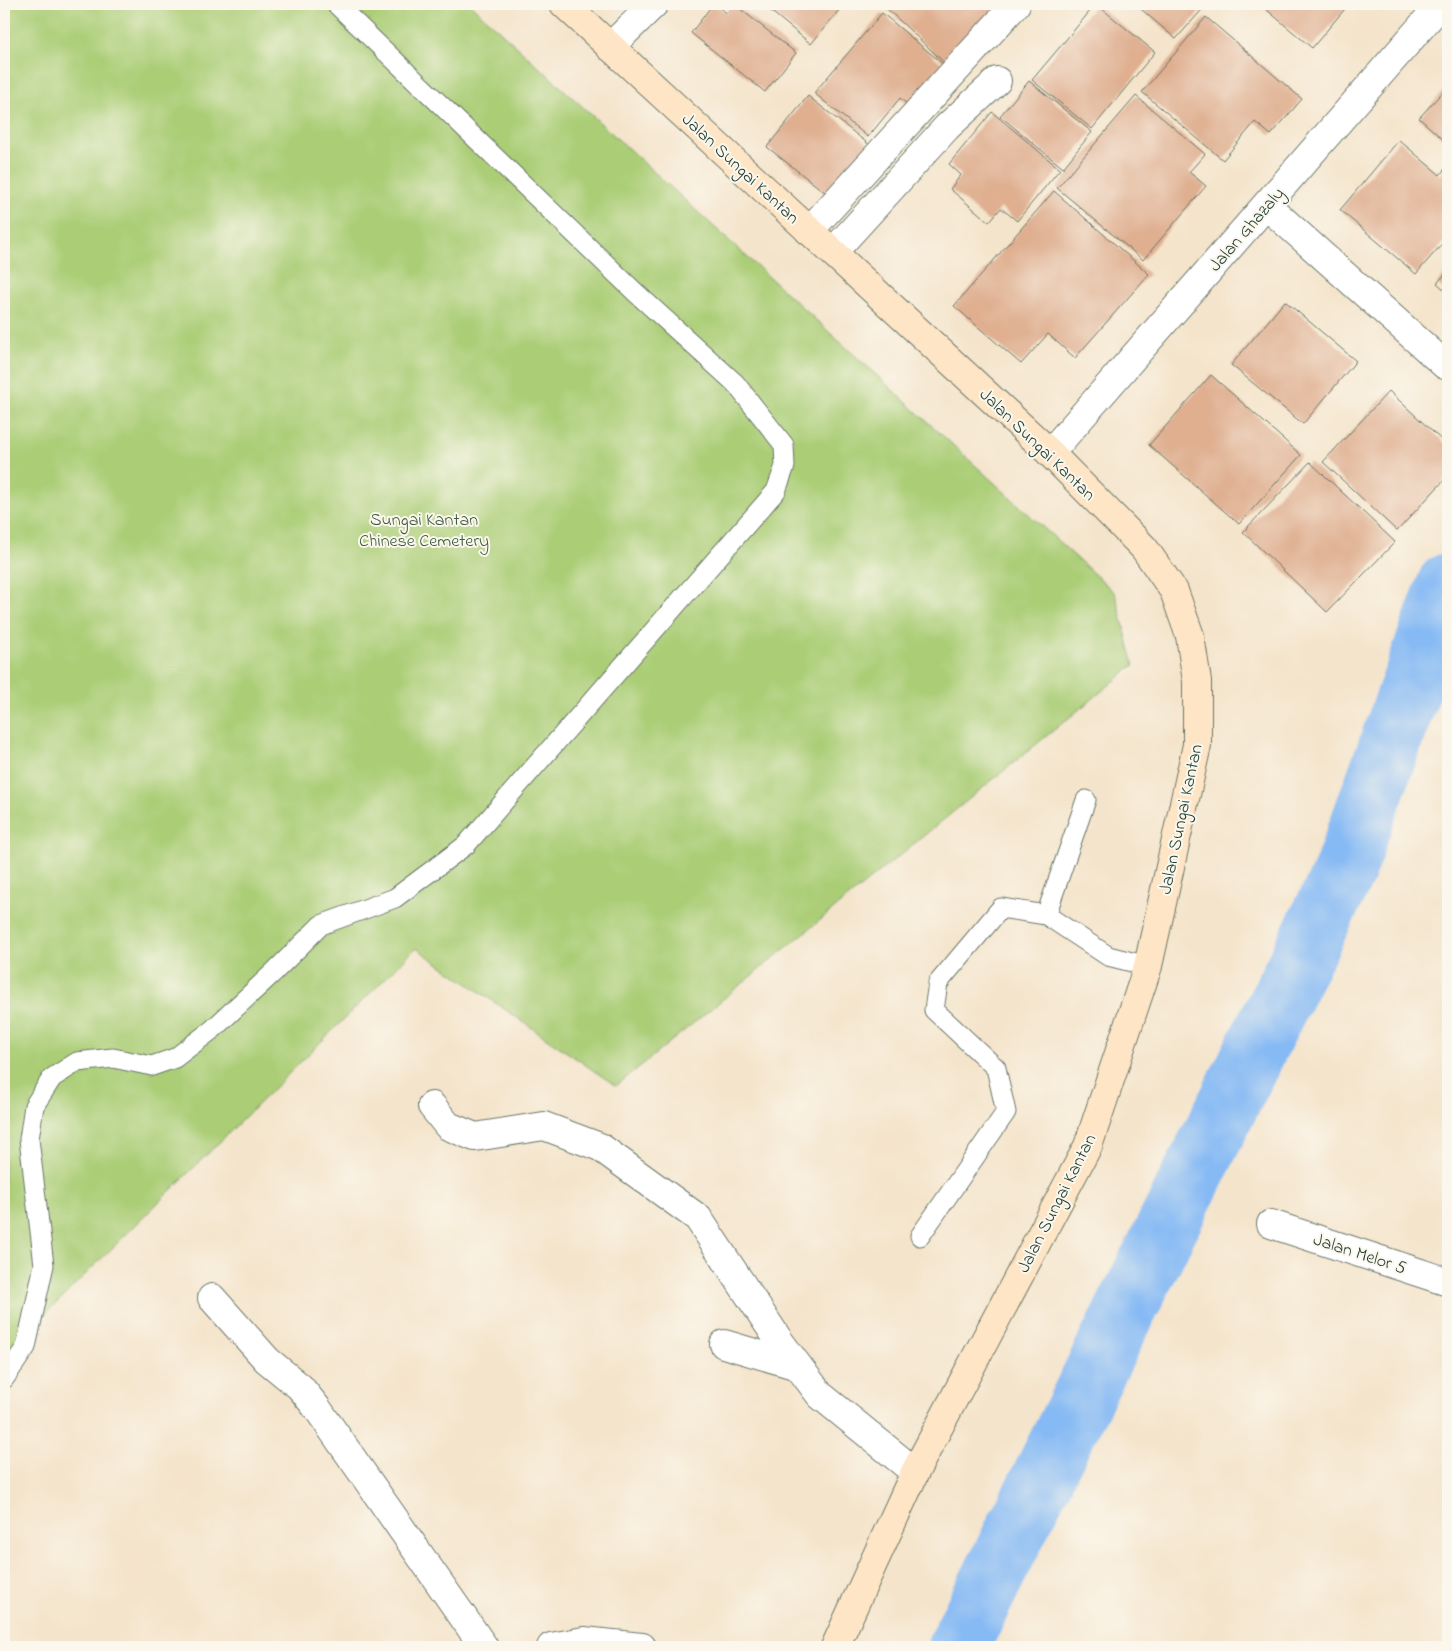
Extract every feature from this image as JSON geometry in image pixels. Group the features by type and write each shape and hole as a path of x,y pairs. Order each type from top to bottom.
{"main road":[{"name":"Jalan Sungai Kantan","path":"564,4 1050,453 1144,548 1174,591 1190,636 1197,680 1197,745 1148,966 1088,1146 916,1472 835,1647"}],"street":[{"path":"610,46 654,4"},
{"path":"809,231 1016,4"},
{"name":"Jalan Ghazaly","path":"1050,453 1441,4"},
{"path":"833,252 947,127 997,81"},
{"path":"1266,205 1445,365"},
{"path":"432,1106 448,1126 475,1137 544,1126 600,1147 698,1218 798,1366 820,1395 916,1472"},
{"name":"Jalan Melor 5","path":"1271,1224 1448,1282"},
{"path":"212,1298 267,1360 300,1387 317,1408 484,1647"},
{"path":"724,1344 798,1366"},
{"path":"551,1647 584,1641 642,1647"}],"lane":[{"path":"4,1379 26,1347 44,1265 29,1139 34,1106 52,1078 77,1062 114,1058 152,1066 175,1058 220,1022 275,971 321,924 395,898 466,845 776,491 785,466 784,445 735,383 635,292 336,4"},
{"path":"1046,915 1086,800"},
{"path":"920,1236 1006,1112 996,1068 934,1010 938,983 1001,908 1046,915 1108,956 1148,966"}],"green space":[{"name":"Sungai Kantan Chinese Cemetery","path":"4,4 470,4 1115,593 1134,665 616,1086 416,948 4,1355"}],"building":[{"path":"713,4 727,13 734,4 796,53 765,92 691,33"},
{"path":"762,4 844,4 811,44"},
{"path":"882,4 1003,4 949,67"},
{"path":"1096,4 1155,52 1092,129 1032,80"},
{"path":"1135,4 1207,4 1176,39"},
{"path":"1260,4 1349,4 1312,48"},
{"path":"882,13 949,69 914,110 900,98 868,137 814,93"},
{"path":"1206,17 1302,99 1271,135 1255,122 1223,160 1142,92"},
{"path":"1029,81 1092,132 1063,168 1000,116"},
{"path":"1448,86 1448,144 1419,118"},
{"path":"808,96 876,150 836,201 767,147"},
{"path":"1136,96 1205,154 1189,172 1206,186 1143,260 1057,188"},
{"path":"992,112 1060,169 1017,221 1001,208 989,222 950,189 961,175 949,164"},
{"path":"1399,140 1440,175 1448,165 1448,237 1416,274 1340,210"},
{"path":"1054,191 1149,274 1075,358 1048,334 1021,364 954,306"},
{"path":"1448,271 1448,293 1437,283"},
{"path":"1285,301 1356,361 1303,424 1231,365"},
{"path":"1211,375 1301,455 1239,524 1149,445"},
{"path":"1389,391 1448,446 1448,476 1397,531 1323,462"},
{"path":"1310,462 1395,542 1327,612 1243,532"}],"waterway":[{"path":"958,1647 1343,874 1448,584"}]}
